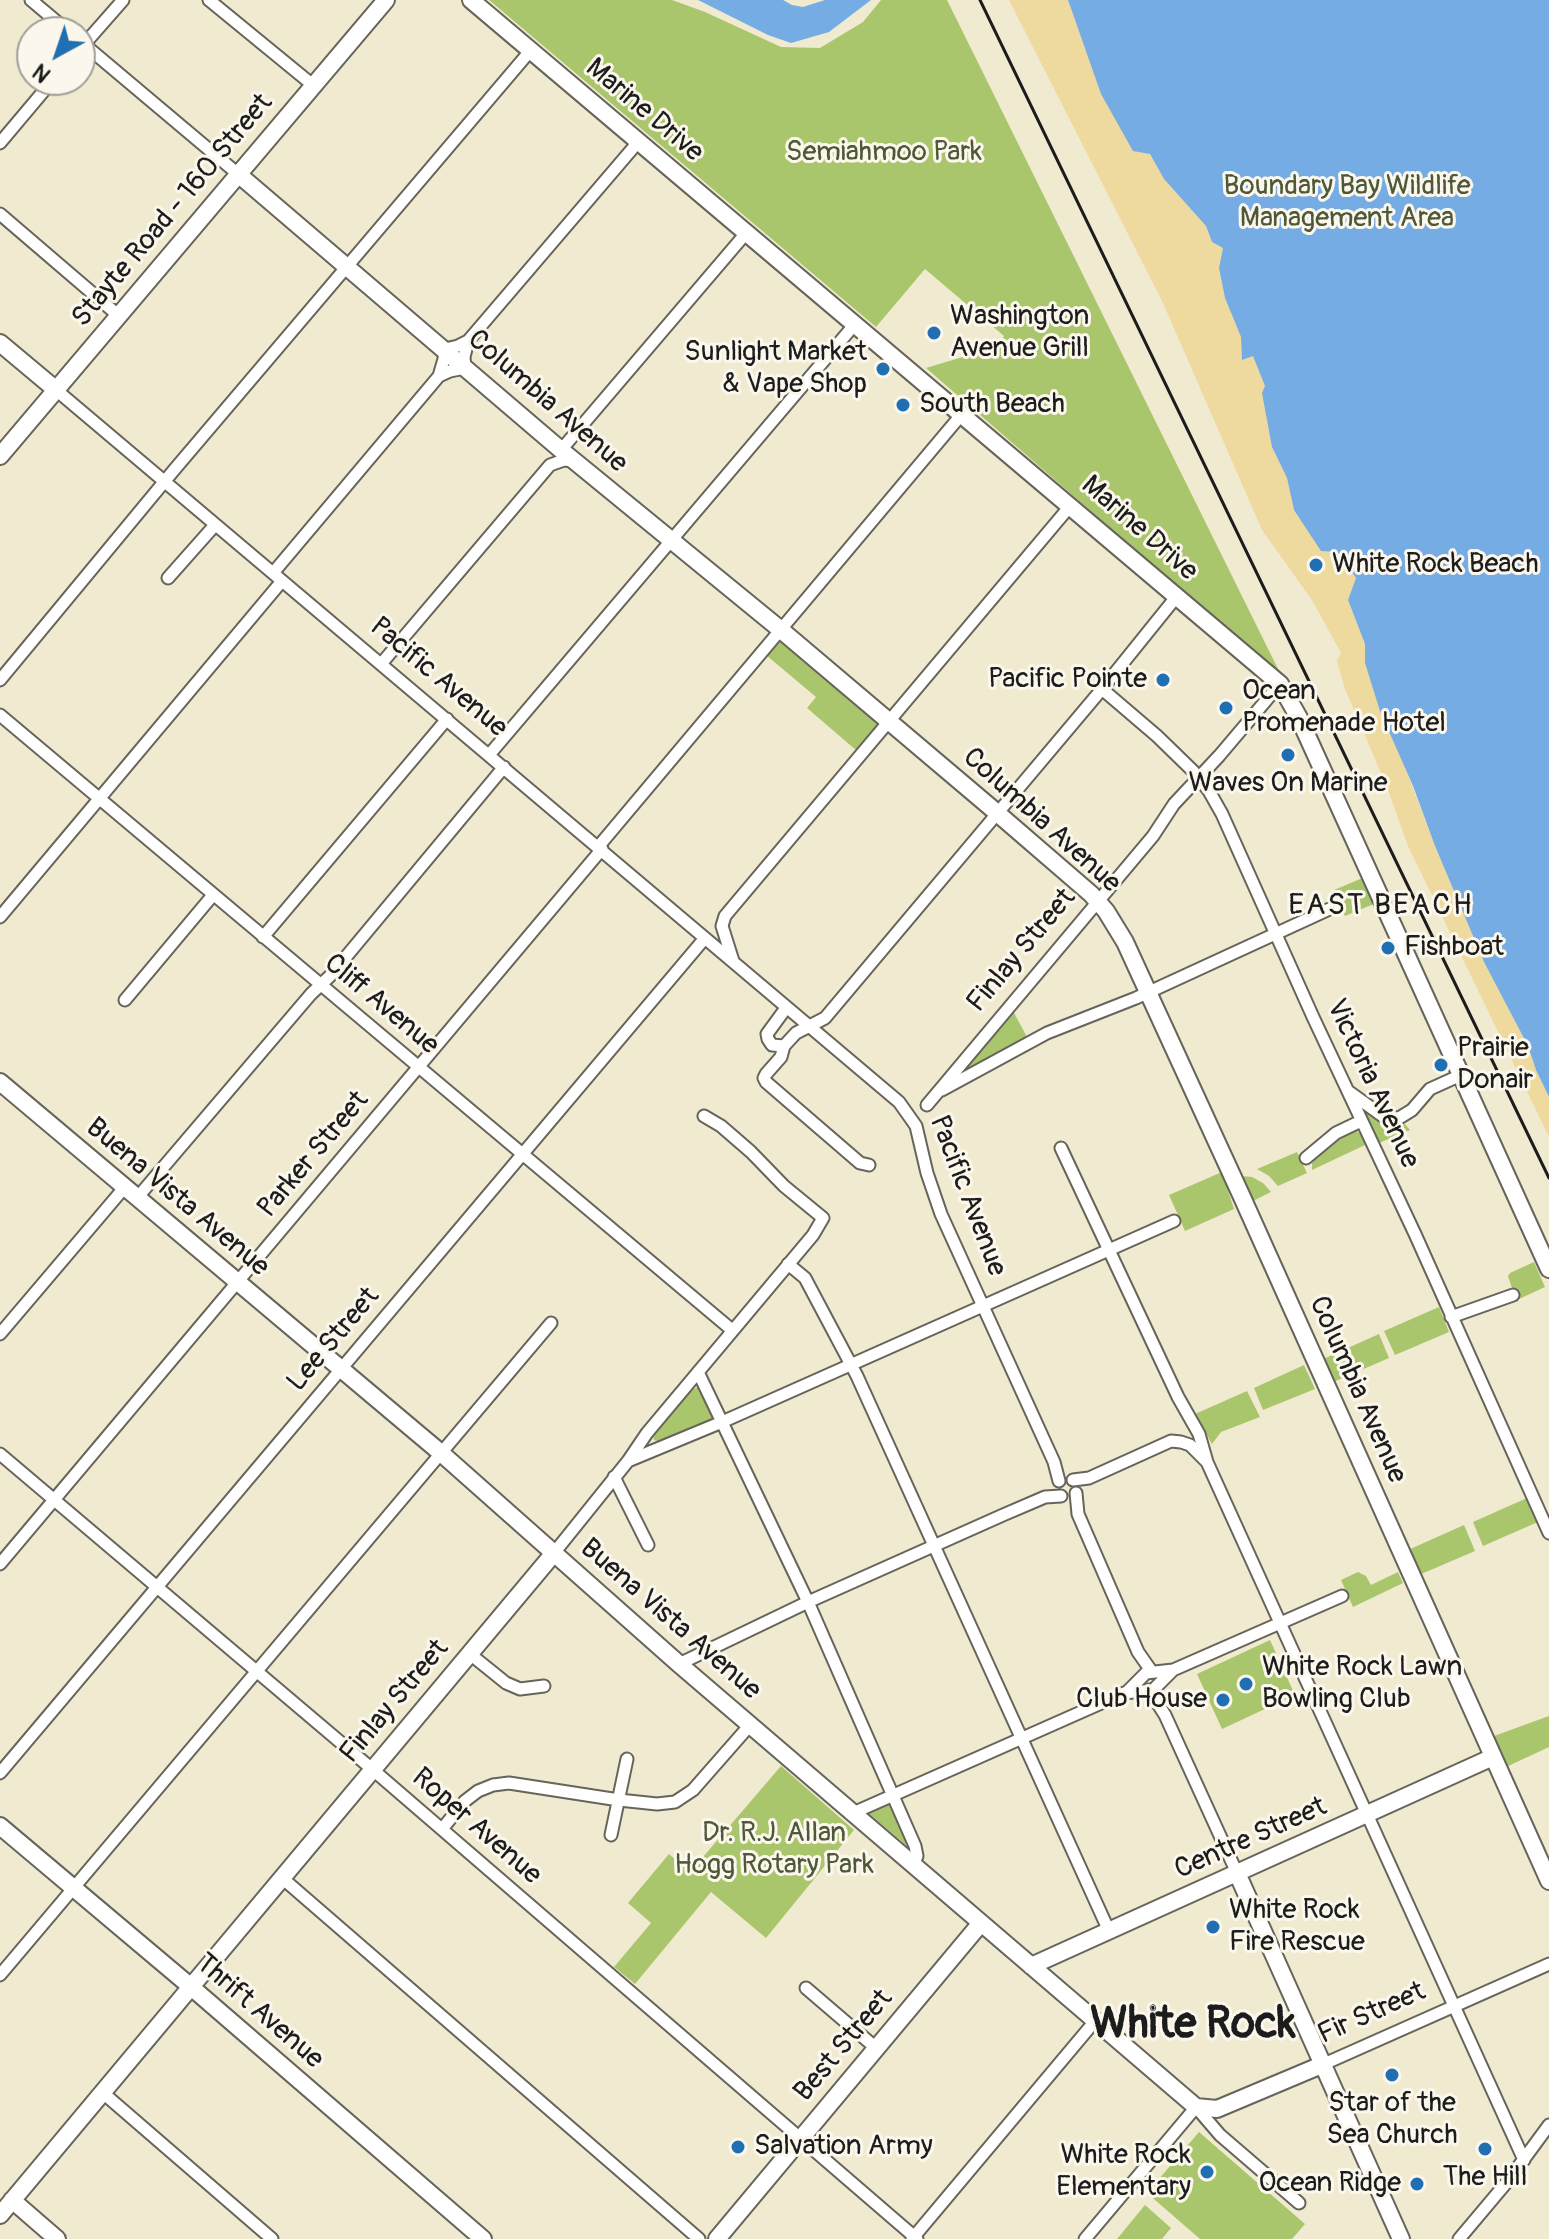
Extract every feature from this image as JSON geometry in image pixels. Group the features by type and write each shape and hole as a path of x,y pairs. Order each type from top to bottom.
{"street":[{"path":"31,0 50,16"},
{"path":"96,30 123,0"},
{"path":"209,0 314,86"},
{"name":"Stayte Road - 160 Street","path":"0,456 386,0"},
{"name":"Marine Drive","path":"471,0 1280,684 1304,729 1549,1269"},
{"path":"0,680 531,50"},
{"path":"96,57 238,174"},
{"path":"0,143 40,96"},
{"path":"0,917 100,800 439,376 445,349 468,341 639,141"},
{"name":"Columbia Avenue","path":"238,174 670,541 998,813 1097,901 1125,942 1549,1881"},
{"path":"0,214 119,316"},
{"path":"550,465 552,450 562,450 747,232"},
{"path":"489,755 855,324"},
{"path":"439,376 465,368 468,341"},
{"path":"0,343 55,389"},
{"name":"Pacific Avenue","path":"55,389 600,848 899,1102 911,1116 941,1214 1067,1487 1165,1715 1401,2239"},
{"name":"Parker Street","path":"0,1564 962,414"},
{"path":"381,664 550,465 564,460 562,450"},
{"path":"733,962 722,926 725,916 1071,505"},
{"path":"168,578 215,525"},
{"path":"869,1165 860,1163 766,1082 766,1074 796,1033 825,1018 1177,596"},
{"name":"Finlay Street","path":"927,1105 1153,836 1174,804 1280,684"},
{"name":"Victoria Avenue","path":"1102,689 1199,777 1229,828 1549,1533"},
{"name":"Cliff Avenue","path":"0,715 732,1330"},
{"path":"263,937 447,719"},
{"path":"0,1334 330,976 504,767"},
{"path":"125,1000 213,895"},
{"path":"937,1093 1047,1033 1148,992 1336,906"},
{"name":"Lee Street","path":"0,1773 705,938"},
{"path":"784,1046 772,1045 767,1034 786,1008"},
{"path":"1348,1091 1384,1117 1399,1118 1412,1110 1430,1089 1461,1075"},
{"name":"Buena Vista Avenue","path":"0,1082 441,1453 679,1664 1196,2107 1220,2135 1299,2203"},
{"name":"Finlay Street","path":"0,2215 6,2195 102,2092 554,1553 647,1433 813,1235 823,1218 721,1126 704,1116"},
{"path":"1306,1158 1336,1133 1361,1121"},
{"path":"1061,1148 1107,1250 1199,1434 1207,1462 1524,2160"},
{"path":"628,1461 1174,1221"},
{"path":"788,1264 805,1278 851,1364 1109,1931"},
{"path":"1451,1317 1513,1295"},
{"path":"0,1975 551,1323"},
{"path":"698,1372 808,1602 915,1846 917,1856 913,1865"},
{"path":"679,1664 808,1602 1171,1441 1183,1430 1187,1414"},
{"path":"1171,1441 1190,1445 1207,1462"},
{"name":"Roper Avenue","path":"0,1454 442,1829 914,2238"},
{"path":"614,1477 648,1545"},
{"path":"853,1813 1342,1596"},
{"path":"470,1654 506,1683 520,1689 544,1686"},
{"path":"442,1829 465,1801 478,1791 509,1783 619,1800 657,1804 675,1802 693,1790 750,1725"},
{"name":"Centre Street","path":"1031,1966 1493,1757"},
{"path":"611,1835 627,1759"},
{"name":"Thrift Avenue","path":"0,1826 483,2239"},
{"path":"281,1877 699,2239"},
{"name":"Best Street","path":"717,2239 981,1923"},
{"name":"Fir Street","path":"1196,2107 1217,2109 1549,1964"},
{"path":"806,1988 876,2048"},
{"path":"914,2238 1095,2021"},
{"path":"102,2092 272,2239"},
{"path":"1085,2239 1196,2107"},
{"path":"1476,2239 1463,2235 1549,2126"},
{"path":"6,2195 57,2239"}],"green space":[{"name":"Semiahmoo Park","path":"489,0 672,0 781,47 820,48 863,22 881,0 947,0 1282,677 926,368 999,346 1004,336 925,269 876,327"},
{"path":"783,641 878,722 857,751 807,708 816,697 766,655"},
{"path":"1365,877 1376,903 1345,916 1334,890"},
{"path":"1012,1009 1028,1039 964,1072 966,1064"},
{"path":"1362,1107 1383,1122 1404,1123 1410,1130 1379,1143"},
{"path":"1357,1131 1365,1145 1312,1170 1317,1156 1349,1132"},
{"path":"1297,1152 1307,1173 1278,1186 1257,1169"},
{"path":"1222,1172 1234,1209 1185,1231 1169,1195"},
{"path":"1242,1176 1263,1183 1271,1192 1253,1201"},
{"path":"1534,1262 1545,1287 1519,1299 1508,1276"},
{"path":"1439,1307 1449,1332 1395,1355 1384,1331"},
{"path":"1379,1334 1389,1358 1331,1383 1321,1360"},
{"path":"1304,1365 1315,1389 1263,1410 1254,1388"},
{"path":"698,1387 714,1418 661,1442 654,1440 653,1435 689,1391"},
{"path":"1247,1391 1260,1417 1221,1432 1212,1444 1195,1414"},
{"path":"1527,1498 1538,1522 1483,1546 1473,1522"},
{"path":"1464,1525 1475,1551 1419,1575 1408,1550"},
{"path":"1358,1572 1366,1576 1371,1585 1398,1572 1403,1583 1353,1607 1341,1580"},
{"name":"White Rock Lawn Bowling Club","path":"1270,1640 1295,1695 1222,1729 1197,1674"},
{"path":"1549,1716 1549,1747 1506,1767 1494,1736"},
{"name":"Dr. R.J. Allan Hogg Rotary Park","path":"781,1766 854,1830 766,1938 711,1892 635,1984 614,1967 651,1923 628,1903 669,1854 676,1860 703,1857"},
{"path":"891,1803 912,1850 868,1813"},
{"name":"White Rock Elementary","path":"1199,2132 1305,2224 1292,2239 1200,2239 1147,2193"},
{"path":"1145,2205 1171,2228 1162,2239 1117,2239"}],"sand":[{"name":"White Rock Beach","path":"1009,0 1068,0 1101,94 1150,154 1164,179 1206,226 1212,242 1223,248 1219,268 1225,298 1241,337 1242,359 1253,355 1266,386 1272,447 1287,478 1294,510 1337,552 1356,578 1348,600 1365,644 1365,663 1435,846 1484,962 1528,1046 1549,1097 1549,1137 1408,846 1387,787 1345,689 1337,661 1341,653 1312,600 1262,530 1163,303"}],"water":[{"path":"698,0 783,0 803,7 825,0 871,0 829,32 791,43"},
{"name":"Boundary Bay Wildlife Management Area","path":"1068,0 1549,0 1549,1097 1528,1046 1484,962 1380,711 1365,663 1365,644 1348,600 1356,578 1337,552 1321,551 1294,510 1287,478 1272,447 1262,393 1265,386 1253,356 1242,360 1241,337 1225,298 1219,268 1223,248 1212,242 1206,226 1164,179 1150,154 1133,151 1101,94"}],"railway":[{"path":"980,0 1549,1178"}],"place":[{"name":"Washington Avenue Grill","path":"934,333"},
{"name":"Sunlight Market & Vape Shop","path":"883,369"},
{"name":"South Beach","path":"903,405"},
{"name":"White Rock Beach","path":"1316,565"},
{"name":"Pacific Pointe","path":"1163,680"},
{"name":"Ocean Promenade Hotel","path":"1226,708"},
{"name":"Waves On Marine","path":"1288,755"},
{"name":"Fishboat","path":"1388,948"},
{"name":"Prairie Donair","path":"1441,1065"},
{"name":"White Rock Lawn Bowling Club","path":"1246,1684"},
{"name":"Club House","path":"1223,1700"},
{"name":"White Rock Fire Rescue","path":"1213,1927"},
{"name":"Star of the Sea Church","path":"1392,2075"},
{"name":"Salvation Army","path":"738,2147"},
{"name":"The Hill","path":"1485,2149"},
{"name":"White Rock Elementary","path":"1207,2172"},
{"name":"Ocean Ridge","path":"1417,2184"}],"district":[{"name":"EAST BEACH","path":"1381,906"},
{"name":"White Rock","path":"1193,2026"}]}
